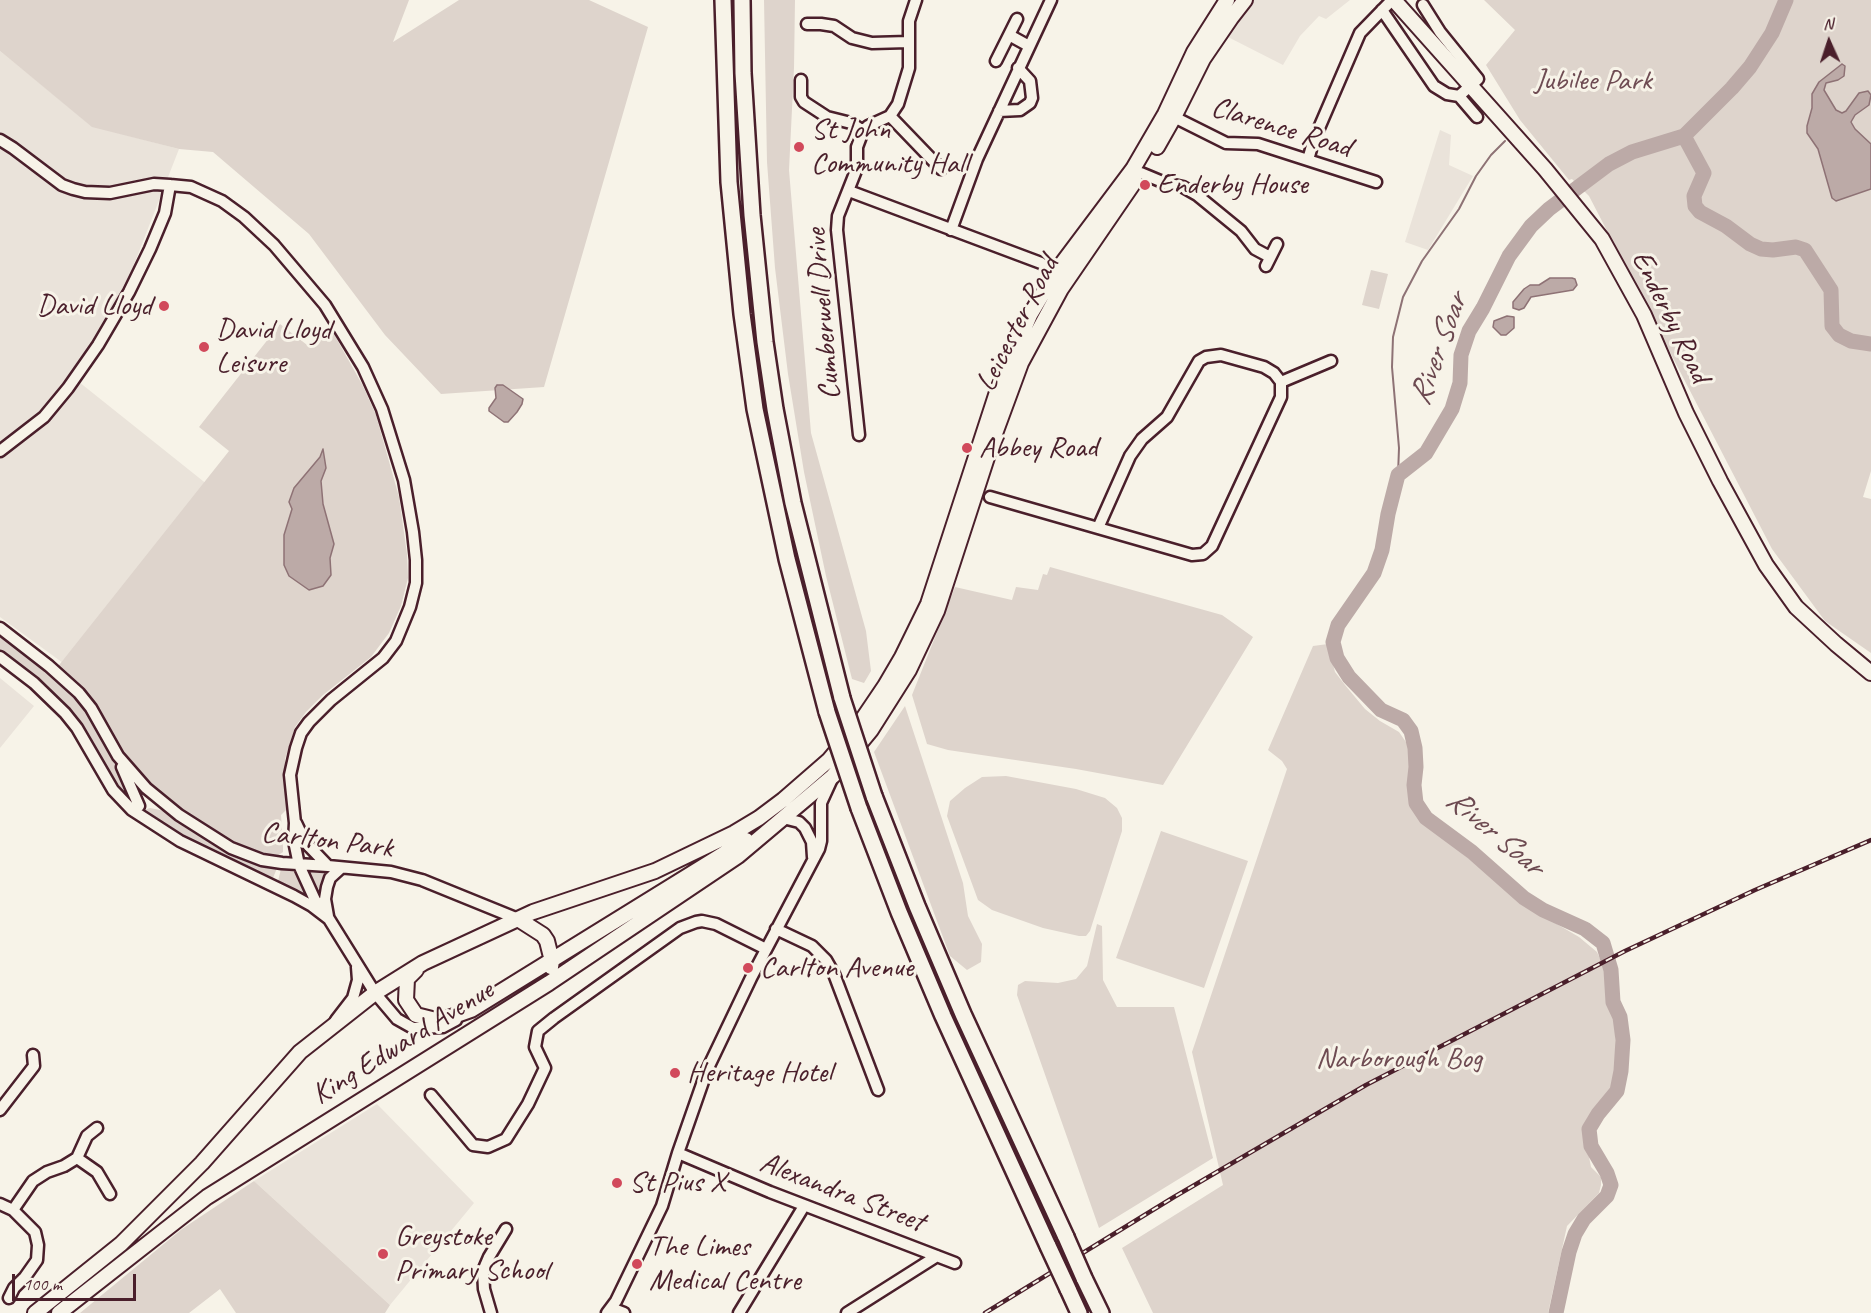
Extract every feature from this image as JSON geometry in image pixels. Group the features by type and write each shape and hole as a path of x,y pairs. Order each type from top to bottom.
{"highway":[{"path":"723,0 729,182 742,314 755,409 787,559 827,712 859,808 899,912 943,1016 1079,1313"},
{"path":"742,0 743,73 751,203 766,353 793,503 842,698 874,796 917,906 963,1014 1101,1313"}],"main road":[{"name":"Leicester Road","path":"885,686 907,648 928,604 999,389 1018,339 1055,273 1133,169 1165,114 1194,52 1227,0"},
{"name":"Leicester Road","path":"892,698 909,670 937,611 993,439 1021,363 1061,289 1141,173 1174,117 1203,59 1245,0"},
{"name":"Enderby Road","path":"1393,0 1545,169 1602,239 1644,315 1686,413 1744,526 1767,565 1796,607 1871,672"},
{"name":"King Edward Avenue","path":"35,1313 121,1244 202,1163 300,1052 375,993 423,963 533,912 655,871 734,833 759,818 803,784 829,760 860,723 885,686"},
{"name":"King Edward Avenue","path":"59,1313 207,1197 549,983 738,856 833,776 871,730 892,698"},
{"name":"King Edward Avenue","path":"423,963 407,979 405,1000 416,1015 440,1021 471,1010 780,820"},
{"path":"518,919 543,935 550,946 552,961 549,983"}],"street":[{"path":"801,80 801,97 804,102 827,117 851,123 863,131 868,126 890,116 898,104 909,69 909,21 916,0"},
{"path":"951,230 977,159 1051,0"},
{"path":"1308,160 1313,142 1360,33 1393,0"},
{"path":"1412,19 1423,2 1440,32 1478,79 1459,96"},
{"path":"1382,10 1434,86 1446,94 1459,96 1478,117"},
{"path":"996,61 1017,19"},
{"path":"807,24 834,26 851,42 908,42"},
{"path":"1009,35 1029,46"},
{"path":"999,111 1020,110 1030,103 1032,98 1030,81 1018,68"},
{"path":"890,116 941,169"},
{"name":"Clarence Road","path":"1174,117 1226,143 1258,144 1376,182"},
{"name":"Cumberwell Drive","path":"859,435 837,230 838,216 857,168 857,147 863,131"},
{"path":"0,140 13,147 62,185 79,190 110,193 154,184 170,184 191,187 222,201 244,217 280,252 325,305 363,366 382,409 404,480 416,560 416,583 411,607 396,641 383,658 317,711 301,733 292,758 290,775 296,823 294,840 299,865 315,900 329,919"},
{"path":"1141,173 1165,183 1183,187 1197,195 1241,231 1268,261 1276,244"},
{"path":"0,451 44,417 68,388 98,345 129,292 150,249 165,213 170,184"},
{"path":"849,190 1041,263 1055,273"},
{"path":"990,497 1192,555 1203,554 1208,551 1281,397 1281,382 1274,373 1264,367 1221,356 1206,357 1199,361 1167,417 1142,439 1130,456 1098,528"},
{"path":"1281,382 1331,362"},
{"name":"Carlton Park","path":"0,628 79,693 91,708 118,756 146,788 194,826 244,855 261,860 299,865 391,872 422,880 518,919"},
{"name":"Carlton Park","path":"0,657 34,683 65,713 77,728 113,790 132,810 180,840 294,896 329,919 375,993 397,1019 413,1029 443,1027 471,1010"},
{"path":"111,742 114,755 133,789 139,806"},
{"path":"624,1313 609,1310 616,1301 662,1206 707,1070 821,841 821,803 833,776"},
{"path":"780,820 799,822 805,828 812,842 813,857"},
{"path":"296,823 305,842 328,866"},
{"path":"329,919 325,899 327,887 330,878 341,868"},
{"path":"432,1095 473,1145 488,1147 506,1139 528,1104 545,1068 535,1047 538,1031 680,928 702,921 716,924 766,949"},
{"path":"776,929 812,946 826,960 834,974 878,1090"},
{"path":"329,1030 353,998 358,980 357,962"},
{"path":"1,1105 36,1063"},
{"path":"13,1210 33,1181 46,1172 78,1158 85,1131 97,1128"},
{"name":"Alexandra Street","path":"678,1153 804,1206 955,1263"},
{"path":"78,1158 97,1172 110,1194"},
{"path":"0,1204 13,1210 35,1232 38,1245 37,1260 14,1288 9,1298"},
{"path":"739,1313 804,1206"},
{"path":"491,1313 484,1289 483,1271 506,1229"},
{"path":"847,1313 937,1256"}],"shaded area":[{"path":"1254,0 1350,0 1326,19 1319,16 1300,36 1283,65 1226,36"},
{"path":"0,51 92,126 179,149 133,267 103,326 69,374 208,485 63,663 0,617"},
{"path":"1842,64 1845,66 1844,76 1826,83 1824,90 1836,110 1842,113 1859,93 1868,91 1871,95 1869,105 1855,115 1851,122 1871,144 1871,189 1836,201 1832,198 1818,149 1807,133 1807,126 1812,108 1812,94 1819,82"},
{"path":"1440,130 1451,135 1449,165 1473,176 1428,250 1405,242"},
{"path":"1550,278 1572,278 1575,279 1577,285 1573,290 1531,297 1524,308 1519,310 1513,308 1513,302 1524,289 1530,285 1539,285"},
{"path":"1507,316 1514,317 1514,328 1506,335 1501,335 1493,327 1494,321"},
{"path":"497,385 503,385 523,399 517,412 508,422 504,422 489,411 496,398"},
{"path":"323,449 326,468 321,481 323,504 334,544 330,558 331,575 323,586 309,590 289,576 284,565 284,535 292,509 289,502 294,488 320,457"},
{"path":"0,678 34,706 0,748"},
{"name":"Greystoke Primary School","path":"377,1104 474,1203 390,1305 254,1181"}],"green space":[{"path":"0,0 409,0 393,42 459,0 589,0 648,27 544,387 441,394 385,335 309,234 213,152 179,149 92,127 0,51"},
{"path":"764,0 795,0 789,170 811,433 866,631 871,671 864,683 852,679 826,576 804,472 788,374 775,268 767,162"},
{"name":"Jubilee Park","path":"1484,0 1871,0 1871,471 1863,497 1871,499 1871,653 1825,621 1772,549 1589,196 1572,179 1569,180 1520,120 1486,65 1515,30"},
{"path":"1371,270 1388,274 1379,309 1362,305"},
{"path":"280,324 311,348 330,327 363,386 376,415 399,497 408,578 401,606 389,633 371,657 323,695 295,727 285,759 287,809 281,815 283,852 277,856 239,846 177,809 129,765 56,669 229,451 199,427"},
{"path":"1050,567 1222,615 1253,637 1163,785 1076,769 948,750 927,744 912,695 955,587 1012,600 1016,587 1038,590 1043,574 1047,575"},
{"path":"0,634 81,702 123,779 130,798 114,780 87,733 67,705 0,650"},
{"name":"Narborough Bog","path":"1328,644 1335,672 1345,685 1365,709 1399,732 1408,745 1411,759 1410,794 1417,816 1526,906 1579,937 1597,952 1607,974 1608,996 1615,1024 1617,1067 1613,1087 1589,1116 1585,1136 1591,1167 1601,1177 1601,1185 1599,1193 1567,1226 1548,1313 1153,1313 1122,1248 1223,1185 1192,1052 1287,769 1282,761 1268,750 1313,646"},
{"path":"905,706 963,883 968,916 982,944 981,962 967,970 950,956 874,752"},
{"path":"1006,776 1076,789 1105,798 1117,808 1122,818 1122,831 1090,931 1086,936 1043,928 992,910 978,900 947,816 950,801 982,777"},
{"path":"150,808 165,811 209,842 239,858 277,868 273,878 178,834 144,810"},
{"path":"1161,831 1248,861 1204,988 1116,958"},
{"path":"281,869 299,869 313,902 278,881"},
{"path":"305,870 327,871 322,879 320,898"},
{"path":"1097,924 1102,926 1103,980 1117,1007 1174,1007 1213,1158 1099,1228 1017,995 1018,985 1025,981 1058,983 1076,979 1087,966"},
{"path":"254,1181 390,1305 385,1313 236,1313 220,1289 189,1313 80,1313 182,1229"}],"waterway":[{"name":"River Soar","path":"1556,1313 1575,1234 1584,1219 1607,1196 1611,1185 1607,1173 1591,1146 1589,1129 1617,1091 1621,1071 1623,1040 1620,1017 1613,1002 1611,970 1603,943 1585,929 1543,910 1524,898 1472,852 1426,818 1416,803 1415,748 1411,731 1403,720 1381,710 1349,677 1337,658 1333,642 1338,625 1374,573 1382,550 1398,475 1426,453 1452,409 1460,383 1461,355 1469,331 1509,256 1531,226 1549,209 1609,164 1632,152 1684,136 1750,67 1772,33 1786,0"},
{"path":"1684,136 1704,173 1694,196 1695,206 1700,212 1761,249 1796,247 1805,250 1831,290 1832,326 1839,335 1851,341 1871,344"},
{"path":"1398,475 1399,448 1392,367 1393,337 1403,297 1422,261 1459,209 1476,176 1491,155 1505,141"}],"railway":[{"path":"985,1313 1174,1197 1366,1085 1625,951 1755,890 1871,840"}],"place":[{"name":"St John Community Hall","path":"799,147"},
{"name":"Enderby House","path":"1145,185"},
{"name":"David Lloyd","path":"164,306"},
{"name":"David Lloyd Leisure","path":"204,347"},
{"name":"Abbey Road","path":"967,448"},
{"name":"Carlton Avenue","path":"748,968"},
{"name":"Heritage Hotel","path":"675,1073"},
{"name":"St Pius X","path":"617,1183"},
{"name":"Greystoke Primary School","path":"383,1254"},
{"name":"The Limes Medical Centre","path":"637,1264"}]}
